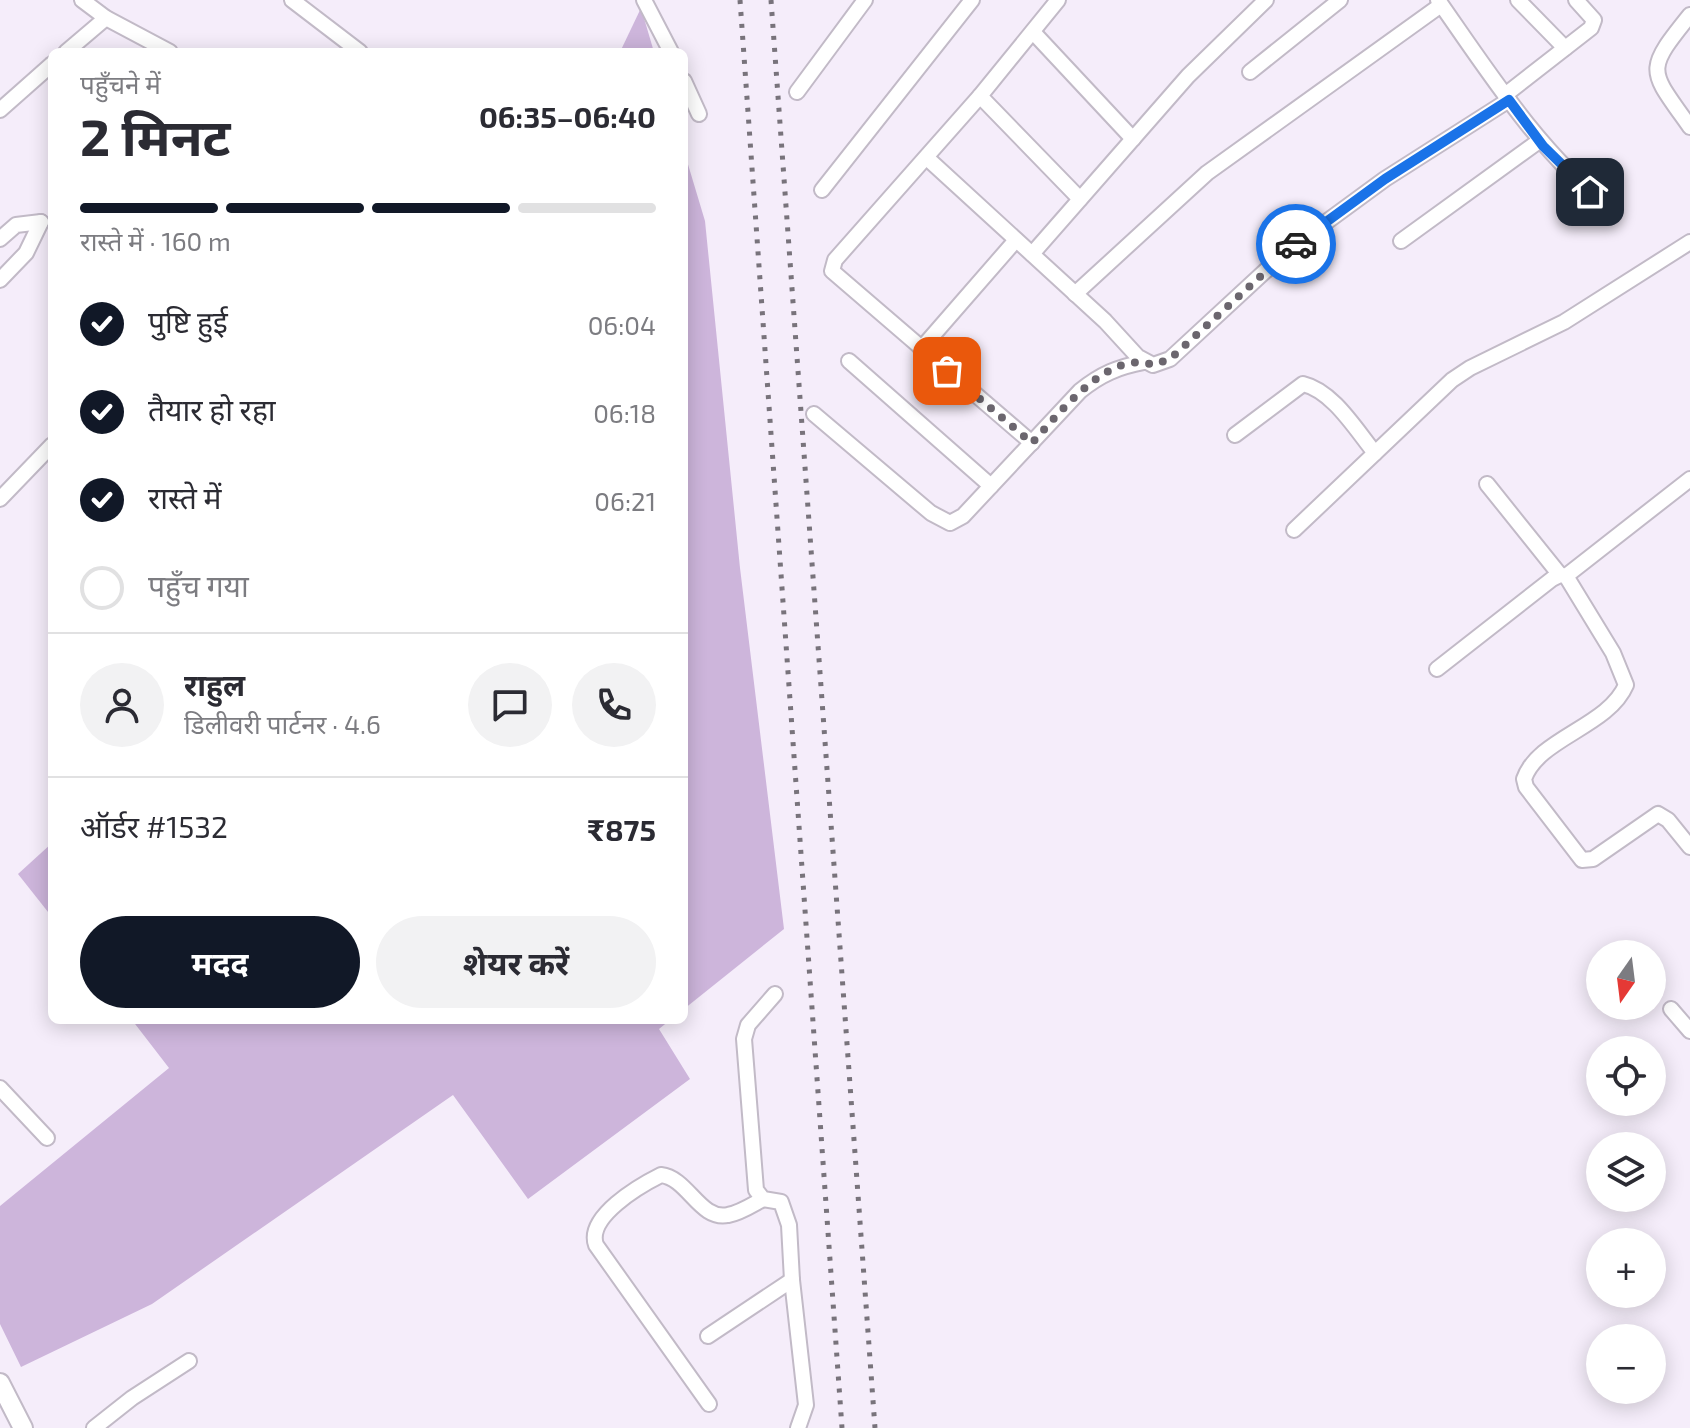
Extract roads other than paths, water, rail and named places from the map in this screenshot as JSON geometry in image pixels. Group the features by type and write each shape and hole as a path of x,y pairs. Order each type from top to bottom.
{"street":[{"path":"82,0 106,18 162,48"},
{"path":"292,0 355,48"},
{"path":"644,0 669,48"},
{"path":"797,92 865,0"},
{"path":"822,190 972,0"},
{"path":"1032,443 832,271 835,260 927,158 1058,0"},
{"path":"1032,254 1188,76 1266,0"},
{"path":"1250,72 1340,0"},
{"path":"1518,0 1565,48"},
{"path":"927,158 1144,362 1153,365 1170,359 1288,250 1385,179 1507,98 1594,24 1591,14 1576,0"},
{"path":"1075,294 1207,173 1440,3 1539,141 1568,172 1613,211"},
{"path":"1690,15 1662,50 1656,72 1659,83 1690,127"},
{"path":"71,48 106,18"},
{"path":"1033,32 1133,139"},
{"path":"0,110 48,69"},
{"path":"688,90 699,114"},
{"path":"980,96 1080,199"},
{"path":"1401,241 1539,141"},
{"path":"0,239 16,225 41,222 26,253 0,280"},
{"path":"921,349 1016,240"},
{"path":"1294,530 1452,380 1470,368 1539,336 1690,242"},
{"path":"849,361 991,486"},
{"path":"814,414 942,521 950,523 957,520 991,486 1080,391 1117,367 1144,362"},
{"path":"1235,435 1303,384 1325,395 1375,453"},
{"path":"0,499 48,449"},
{"path":"1437,669 1690,479"},
{"path":"1487,484 1563,575 1613,653 1626,685 1622,695 1609,708 1534,762 1524,779 1526,787 1582,860 1593,859 1658,814 1668,820 1690,847"},
{"path":"775,994 748,1025 744,1039 758,1195 781,1202 786,1211 806,1405 798,1428"},
{"path":"1671,1009 1690,1031"},
{"path":"0,1088 47,1138"},
{"path":"709,1404 596,1245 592,1235 595,1226 607,1213 661,1175 678,1180 702,1206 723,1216 763,1199"},
{"path":"708,1336 792,1280"},
{"path":"94,1428 132,1398 189,1361"},
{"path":"0,1383 23,1428"}],"railway":[{"path":"740,0 842,1428"},
{"path":"771,0 875,1428"}]}
